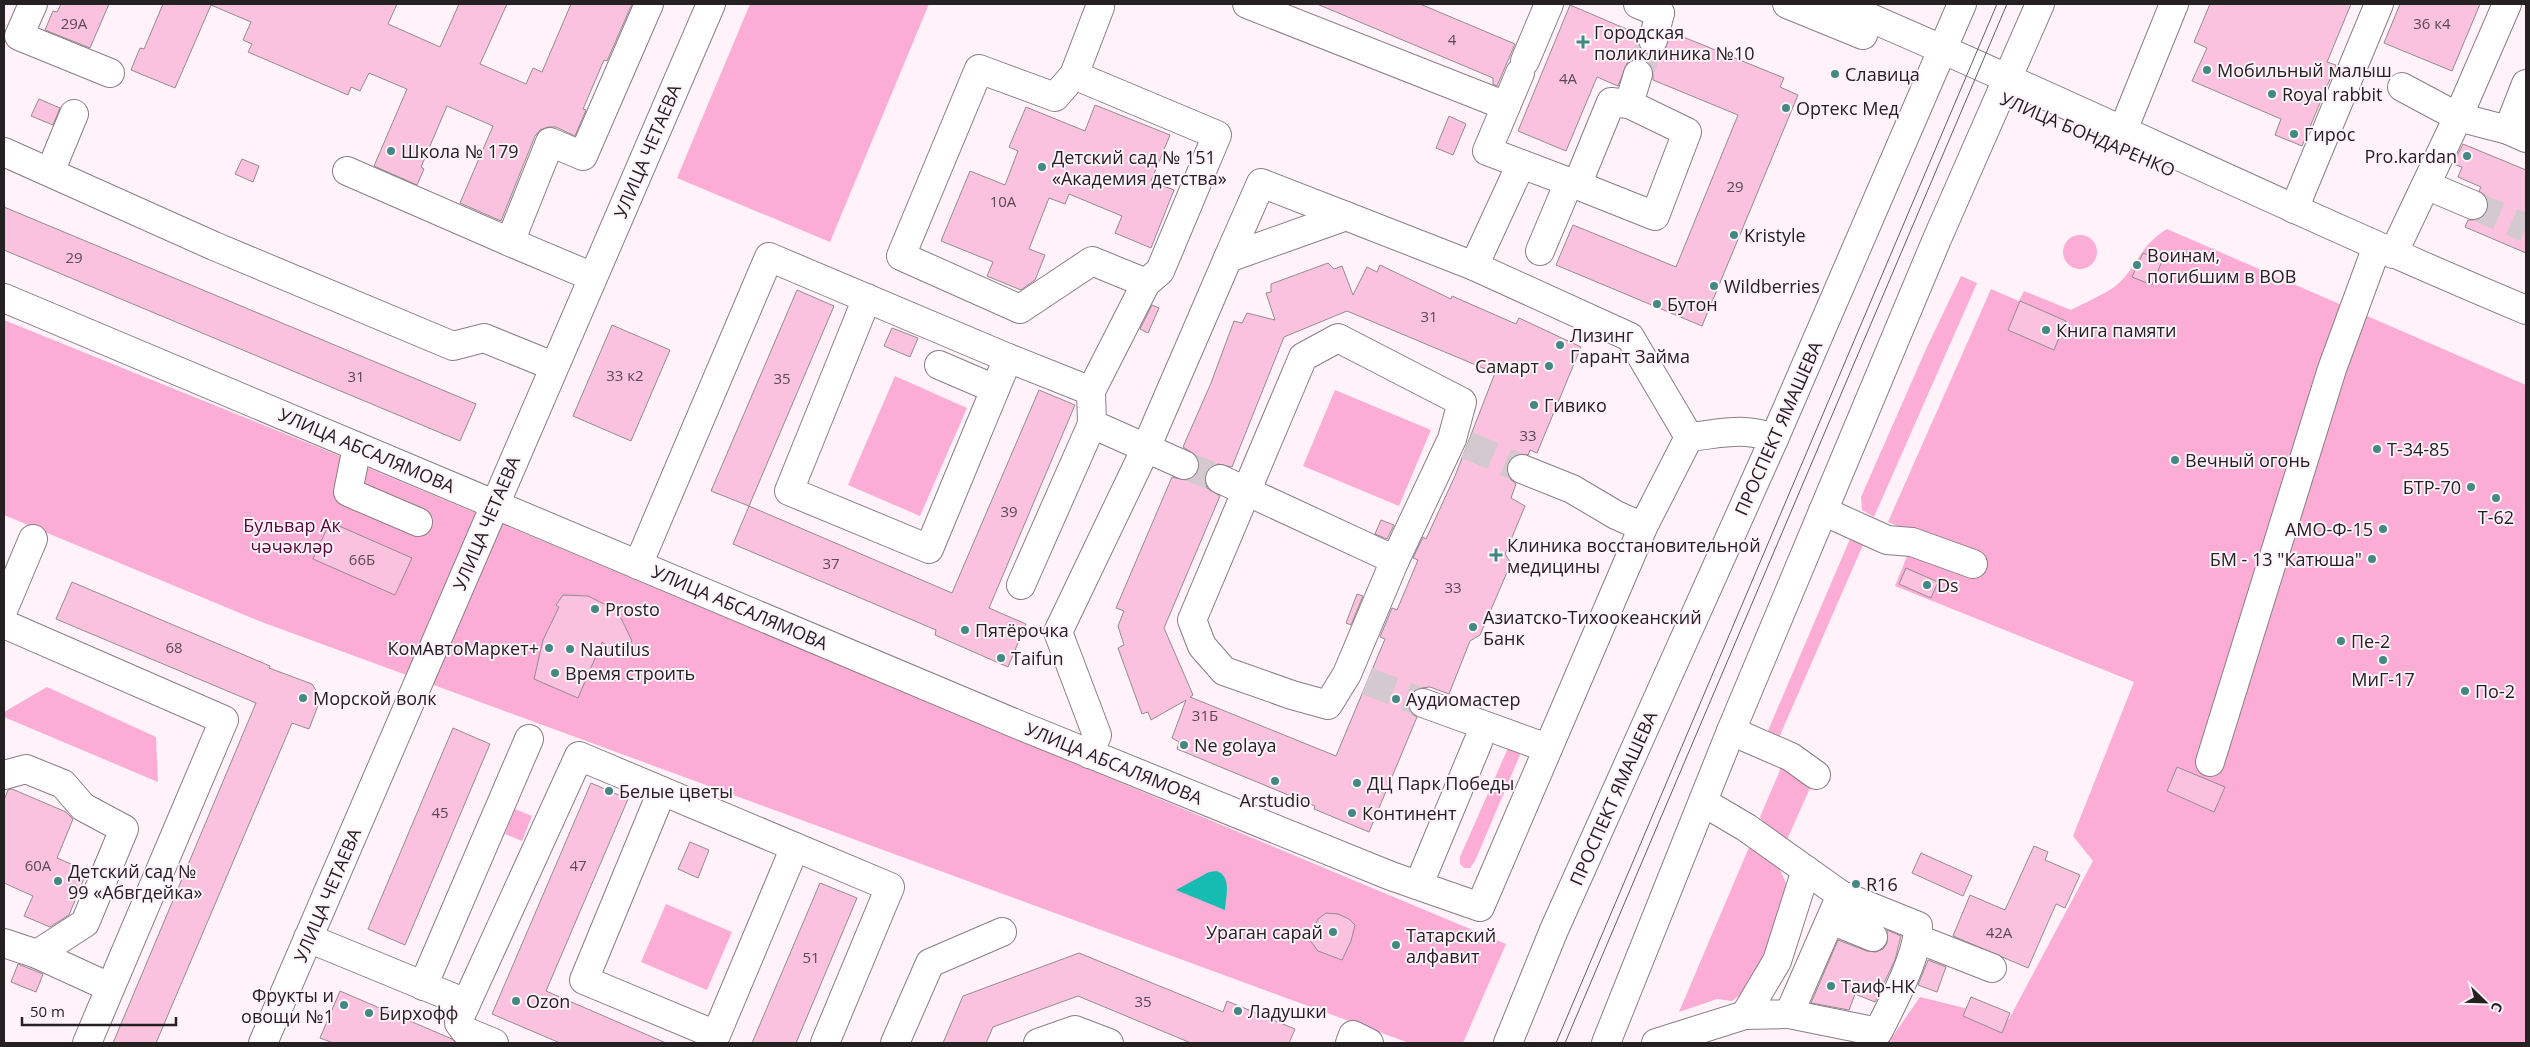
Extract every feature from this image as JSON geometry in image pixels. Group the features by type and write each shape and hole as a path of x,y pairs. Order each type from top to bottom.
{"street":[{"path":"33,4 20,36 110,72"},
{"path":"510,242 550,142 583,156 649,4"},
{"name":"УЛИЦА ЧЕТАЕВА","path":"263,1043 553,366 711,4"},
{"path":"1247,4 1506,106"},
{"path":"1540,251 1573,183 1612,102 1629,104 1687,132 1655,216 1573,183 1487,150 1549,4"},
{"name":"УЛИЦА БОНДАРЕНКО","path":"1787,4 1938,58"},
{"name":"УЛИЦА БОНДАРЕНКО","path":"1838,4 1938,58 2003,88 2107,144 2384,252 2526,310"},
{"name":"ПРОСПЕКТ ЯМАШЕВА","path":"1508,1043 1558,921 1774,439 1962,4"},
{"path":"1606,1043 1731,731 2040,4"},
{"path":"2123,130 2174,4"},
{"path":"2294,209 2379,4"},
{"path":"2210,762 2332,369 2384,252 2426,186 2507,4"},
{"path":"1098,5 1074,75 1055,97 979,69 901,256 1020,309 1092,261 1146,283"},
{"path":"1650,7 1653,40"},
{"path":"1629,104 1638,74"},
{"path":"1020,584 1092,424 1091,391 1146,283 1160,271 1217,136 1074,75"},
{"path":"2402,88 2458,117 2517,134 2526,84"},
{"name":"УЛИЦА БОНДАРЕНКО","path":"2003,88 2123,130 2384,252"},
{"path":"50,172 74,114"},
{"path":"4,152 214,246 453,346 484,338 553,366"},
{"path":"1474,266 1521,164"},
{"path":"347,171 592,277"},
{"path":"1090,754 1097,735 1058,632 1146,448 1261,183 1474,266 1630,337 1689,437"},
{"path":"2426,186 2474,206"},
{"path":"1228,258 1346,216"},
{"path":"638,564 769,257 1091,391"},
{"name":"УЛИЦА АБСАЛЯМОВА","path":"4,298 1090,754 1391,876 1419,884 1480,907 1547,748"},
{"path":"867,298 789,491 929,549 1008,358"},
{"path":"1338,338 1462,402 1460,442 1395,560 1357,678 1328,705 1292,695 1224,671 1202,646 1192,620 1246,492 1304,357 1338,338"},
{"path":"940,365 995,389"},
{"path":"1092,424 1184,465"},
{"path":"1689,437 1748,430 1774,439"},
{"path":"1423,703 1547,748 1643,527 1689,437"},
{"path":"357,446 348,492 418,522"},
{"path":"1522,469 1572,488 1616,514 1643,527"},
{"path":"1220,479 1395,560"},
{"path":"1823,512 1886,540 1912,542 1973,564"},
{"path":"4,608 33,538"},
{"path":"4,624 224,720 87,1043"},
{"path":"1731,731 1791,757 1816,775"},
{"path":"423,986 529,739"},
{"path":"1419,884 1478,742"},
{"path":"494,1043 460,1027 460,1017 579,756 890,886 825,1043"},
{"path":"4,775 26,769 63,784 83,807 124,829 85,923 37,954"},
{"path":"662,791 584,980 716,1035 795,847"},
{"path":"1656,1043 1745,1015 1788,1014 1876,1038 1918,939 1918,926 1841,894 1748,828 1702,802"},
{"path":"1745,1015 1776,961 1806,870"},
{"path":"1788,1014 1841,894"},
{"path":"1831,920 1873,937"},
{"path":"895,1043 930,963 1002,932"},
{"path":"308,938 466,1003"},
{"path":"1918,939 1992,968"},
{"path":"4,943 37,954 110,987"},
{"path":"1038,1043 1075,1030 1110,1043"},
{"path":"1693,1031 1722,1043"},
{"path":"1350,1043 1353,1035 1369,1043"}],"green space":[{"path":"750,4 929,4 830,242 677,178"},
{"path":"2167,229 2526,385 2526,1043 1888,1043 1920,997 2009,1019 2093,861 2073,836 2134,682 1895,586 1916,534 1888,522 1991,289 2019,301 2024,291 2071,310 2117,285 2128,273 2145,248"},
{"path":"2080,235 2092,240 2097,252 2092,264 2080,269 2068,264 2063,252 2068,240"},
{"path":"1961,276 1977,283 1874,517 1862,510 1861,497 1927,347"},
{"name":"Бульвар Ак чәчәкләр","path":"4,320 330,452 1506,944 1463,1043 1409,1043 259,621 4,515"},
{"path":"895,376 967,408 920,516 848,485"},
{"path":"1335,390 1431,430 1399,506 1303,466"},
{"path":"1853,532 1866,538 1778,740 1767,733"},
{"path":"47,687 156,737 158,782 4,717 4,712"},
{"path":"1508,748 1519,752 1520,755 1475,861 1470,868 1464,868 1460,864 1460,857"},
{"path":"1784,761 1815,777 1786,842 1764,824 1760,817"},
{"path":"515,809 532,816 522,841 505,834"},
{"path":"1750,845 1778,865 1792,897 1753,986 1732,1001 1717,999 1679,1012"},
{"path":"666,904 732,932 707,990 641,962"}],"water":[{"path":"1217,871 1225,878 1227,894 1225,910 1176,890 1209,872"}],"building":[{"path":"61,4 109,4 90,48 45,30 53,11 57,12"},
{"path":"163,4 397,4 388,24 440,47 459,4 507,4 480,64 526,84 533,68 542,72 571,4 632,4 607,61 604,60 583,109 586,110 575,136 556,127 540,130 535,136 501,221 460,203 493,126 447,106 421,167 424,169 417,185 374,166 407,89 369,73 360,91 351,87 348,95 248,52 252,44 243,40 251,22 211,5 175,88 131,70 140,48 144,49"},
{"path":"1317,4 1420,4 1515,44 1497,86 1493,84 1493,78"},
{"path":"2210,4 2351,4 2327,62 2336,65 2302,146 2275,135 2281,119 2192,81 2207,48 2194,42"},
{"path":"2400,4 2480,4 2452,71 2384,43"},
{"path":"1570,5 1638,34 1638,45 1642,51 1649,55 1657,55 1664,51 1671,32 1784,78 1780,87 1798,95 1702,326 1556,265 1573,225 1676,267 1738,115 1653,80 1653,71 1650,64 1643,59 1635,59 1627,63 1618,86 1597,77 1566,151 1518,131"},
{"path":"39,99 60,108 53,125 31,116"},
{"path":"1095,105 1170,135 1151,181 1174,190 1151,248 1115,233 1122,216 1069,194 1065,204 1049,198 1029,249 1045,255 1035,280 1021,290 987,276 993,262 941,241 970,171 1005,185 1018,151 1009,147 1026,107 1085,131"},
{"path":"1449,116 1466,124 1453,155 1436,148"},
{"path":"2463,144 2526,170 2526,253 2465,227 2468,220 2483,217 2488,211 2488,204 2486,196 2479,191 2481,187 2458,177 2462,167 2453,164"},
{"path":"242,159 259,166 253,182 235,174"},
{"path":"4,207 476,404 460,441 4,250"},
{"path":"2143,253 2162,261 2152,285 2132,277"},
{"path":"1328,263 1334,269 1342,266 1353,295 1367,267 1377,272 1380,265 1451,299 1452,296 1516,324 1519,318 1581,347 1537,453 1530,450 1528,455 1520,454 1513,456 1507,464 1509,478 1516,484 1511,498 1525,506 1505,554 1511,563 1480,635 1470,641 1449,694 1430,687 1413,691 1409,697 1408,706 1411,713 1417,717 1369,832 1314,809 1315,806 1177,749 1179,742 1172,738 1186,700 1151,720 1148,712 1142,714 1118,648 1124,645 1118,626 1124,611 1116,608 1172,477 1186,480 1194,477 1198,471 1199,463 1197,456 1183,447 1211,383 1234,321 1242,323 1247,313 1275,320 1266,293 1271,292 1271,284","holes":["1347,311 1495,373 1455,476 1426,539 1423,537 1413,558 1418,560 1397,610 1392,608 1380,637 1385,639 1336,756 1190,697 1193,695 1164,628 1220,496 1207,488 1204,480 1206,472 1218,464 1232,467 1284,337"]},
{"path":"797,290 834,306 749,506 711,491"},
{"path":"2020,301 2066,321 2054,350 2008,330"},
{"path":"1152,305 1159,308 1148,333 1140,329"},
{"path":"612,325 670,350 631,441 573,416"},
{"path":"892,328 918,338 910,357 884,346"},
{"path":"1039,390 1075,405 989,608 1026,624 1008,667 935,635 936,630 733,544 749,506 952,593"},
{"path":"1381,520 1394,525 1387,539 1375,534"},
{"path":"330,522 412,558 395,595 313,559"},
{"path":"1906,568 1938,582 1931,598 1899,584"},
{"path":"72,582 270,666 269,668 312,684 321,698 309,729 292,723 156,1043 113,1043 256,703 56,619"},
{"path":"1357,594 1363,596 1351,625 1346,623"},
{"name":"Nautilus","path":"563,595 588,596 614,609 622,620 632,641 620,656 602,642 578,698 534,679 543,640 559,607 556,605"},
{"path":"453,728 490,744 405,945 368,929"},
{"path":"2177,767 2225,787 2214,812 2167,791"},
{"path":"591,783 628,799 546,991 666,1043 560,1043 492,1014"},
{"path":"12,789 66,812 73,819 57,858 87,871 69,915 50,927 24,916 33,896 4,883 4,800 8,790"},
{"path":"690,842 709,850 698,878 678,869"},
{"path":"2034,846 2048,852 2045,860 2080,875 2065,908 2056,904 2028,968 1953,936 1970,895 2005,910"},
{"path":"1921,853 1972,876 1963,896 1912,873"},
{"path":"820,883 857,898 796,1043 752,1043"},
{"name":"Ураган сарай","path":"1326,913 1338,914 1349,919 1355,925 1351,941 1342,960 1318,951 1309,939 1318,919"},
{"path":"1887,930 1901,936 1895,960 1875,1002 1855,994 1849,1010 1811,1003 1838,940 1867,951 1876,952 1883,949 1887,943"},
{"path":"1079,953 1223,1012 1227,1001 1295,1029 1289,1043 1191,1043 1078,996 993,1027 986,1043 943,1043 963,996"},
{"path":"1928,960 1946,967 1937,992 1918,985"},
{"path":"18,964 43,974 36,992 11,982"},
{"path":"340,991 452,1039 456,1043 333,1043 320,1038"},
{"path":"1971,997 2010,1013 2002,1033 1963,1016"}],"tunnel":[{"path":"1638,74 1653,40"},
{"path":"2473,205 2526,228"},
{"path":"1467,445 1522,469"},
{"path":"1184,465 1220,479"},
{"path":"1367,681 1423,703"}],"tram line":[{"path":"1556,1043 1997,4"},
{"path":"1565,1043 2007,4"}],"place":[{"name":"Городская поликлиника №10","path":"1583,42"},
{"name":"Мобильный малыш","path":"2207,70"},
{"name":"Славица","path":"1835,74"},
{"name":"Royal rabbit","path":"2272,94"},
{"name":"Ортекс Мед","path":"1786,108"},
{"name":"Гирос","path":"2294,134"},
{"name":"Школа № 179","path":"391,151"},
{"name":"Pro.kardan","path":"2467,156"},
{"name":"Детский сад № 151 «Академия детства»","path":"1042,167"},
{"name":"Kristyle","path":"1734,235"},
{"name":"Воинам, погибшим в ВОВ","path":"2137,265"},
{"name":"Wildberries","path":"1714,286"},
{"name":"Бутон","path":"1657,304"},
{"name":"Книга памяти","path":"2046,330"},
{"name":"Лизинг Гарант Займа","path":"1560,345"},
{"name":"Самарт","path":"1549,366"},
{"name":"Гивико","path":"1534,405"},
{"name":"Т-34-85","path":"2377,449"},
{"name":"Вечный огонь","path":"2175,460"},
{"name":"БТР-70","path":"2471,487"},
{"name":"Т-62","path":"2496,498"},
{"name":"АМО-Ф-15","path":"2383,529"},
{"name":"Клиника восстановительной медицины","path":"1496,555"},
{"name":"БМ - 13 \"Катюша\"","path":"2372,559"},
{"name":"Ds","path":"1927,585"},
{"name":"Prosto","path":"595,609"},
{"name":"Азиатско-Тихоокеанский Банк","path":"1473,627"},
{"name":"Пятёрочка","path":"965,630"},
{"name":"Пе-2","path":"2341,641"},
{"name":"КомАвтоМаркет+","path":"549,648"},
{"name":"Nautilus","path":"570,649"},
{"name":"Taifun","path":"1001,658"},
{"name":"МиГ-17","path":"2383,660"},
{"name":"Время строить","path":"555,673"},
{"name":"По-2","path":"2465,691"},
{"name":"Морской волк","path":"303,698"},
{"name":"Аудиомастер","path":"1396,699"},
{"name":"Ne golaya","path":"1184,745"},
{"name":"Arstudio","path":"1275,781"},
{"name":"ДЦ Парк Победы","path":"1357,783"},
{"name":"Белые цветы","path":"609,791"},
{"name":"Континент","path":"1352,813"},
{"name":"Детский сад № 99 «Абвгдейка»","path":"58,881"},
{"name":"R16","path":"1856,884"},
{"name":"Ураган сарай","path":"1333,932"},
{"name":"Татарский алфавит","path":"1396,945"},
{"name":"Таиф-НК","path":"1831,986"},
{"name":"Ozon","path":"516,1001"},
{"name":"Фрукты и овощи №1","path":"344,1005"},
{"name":"Ладушки","path":"1238,1011"},
{"name":"Бирхофф","path":"369,1013"}]}
